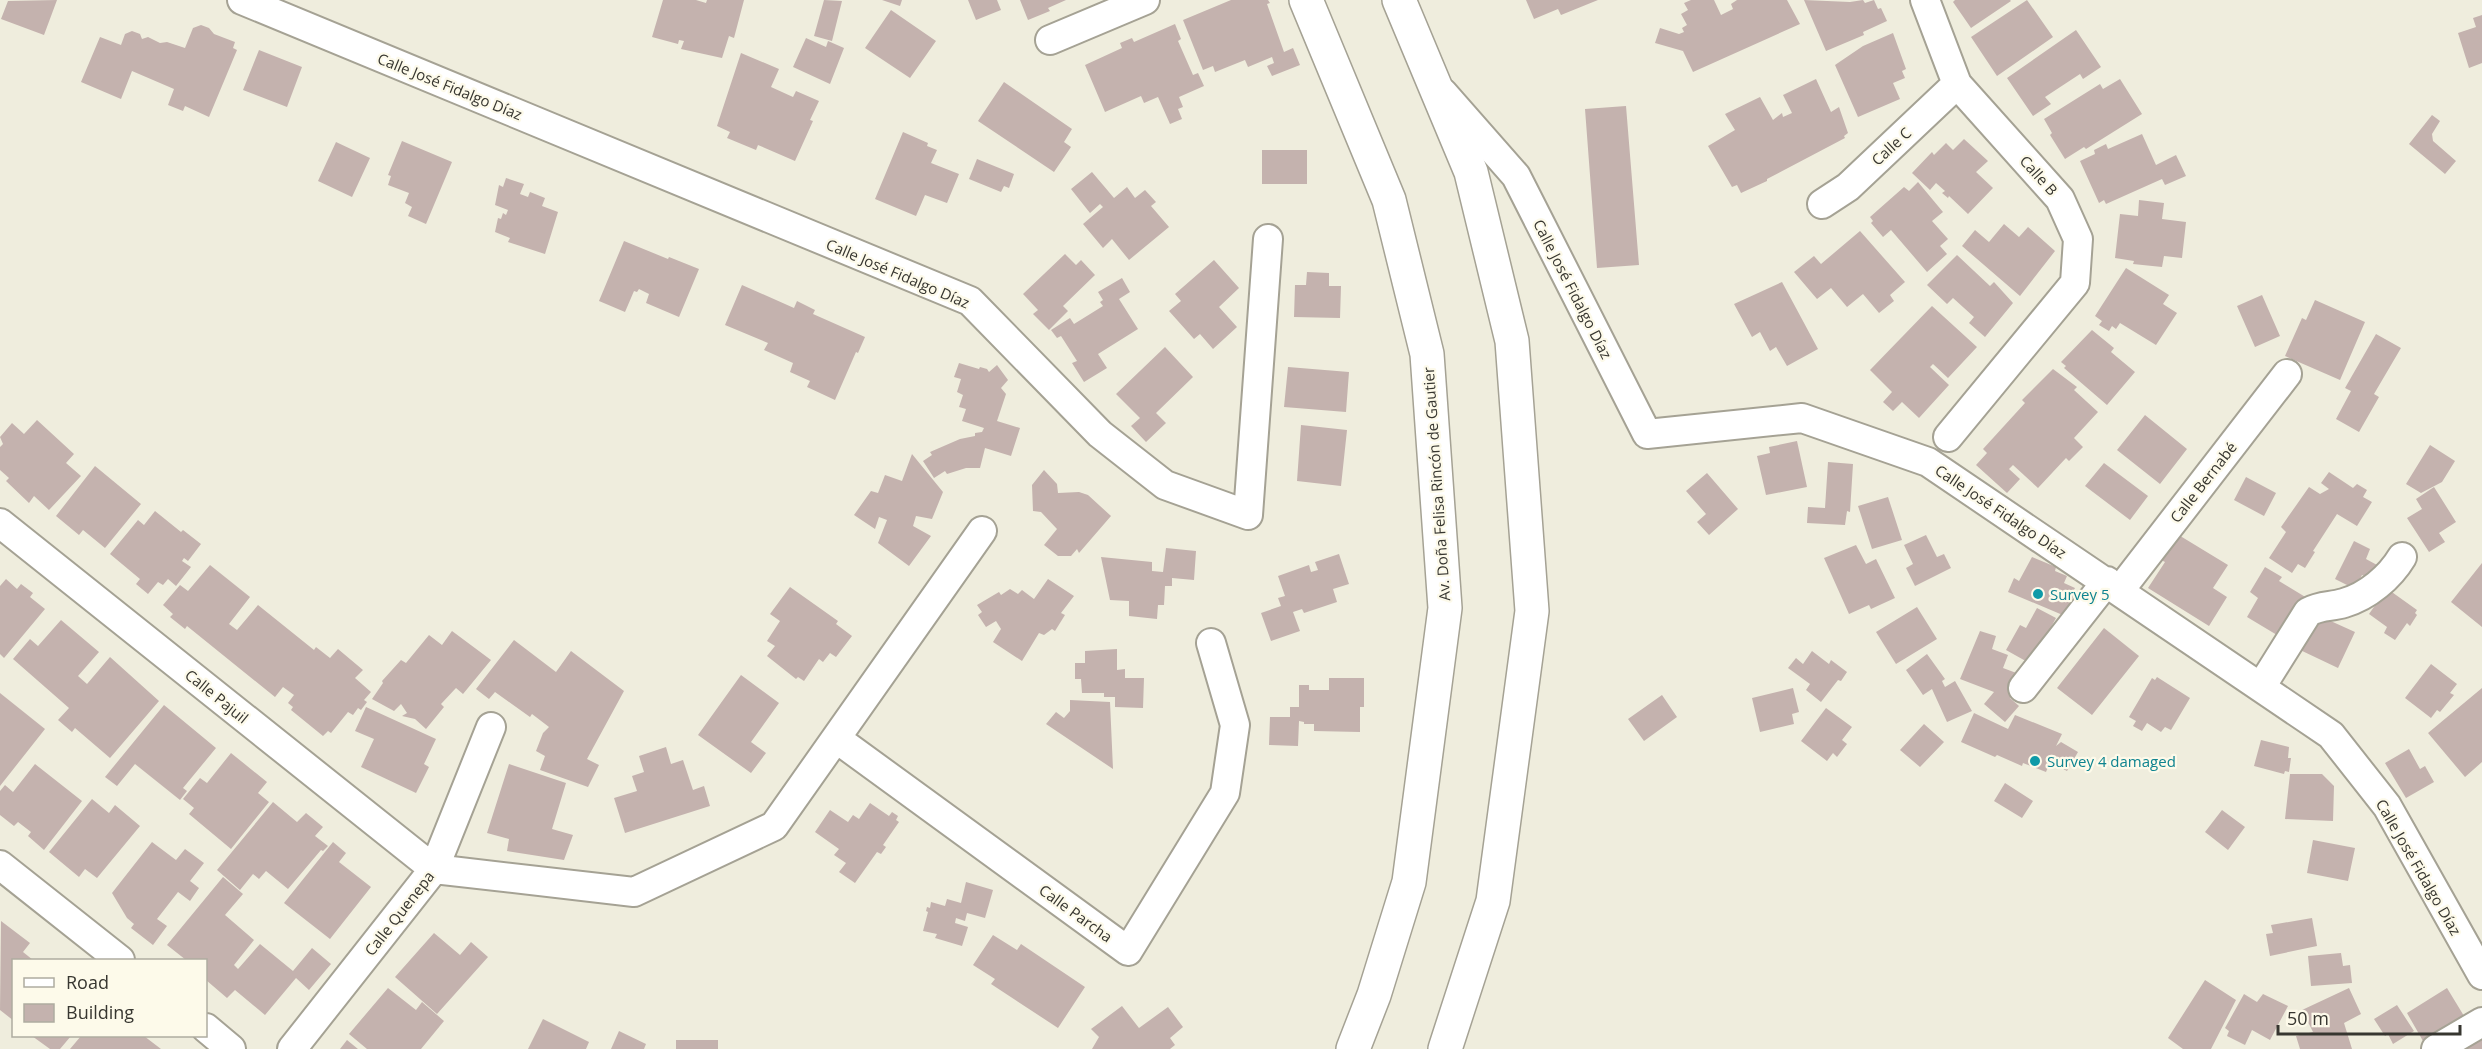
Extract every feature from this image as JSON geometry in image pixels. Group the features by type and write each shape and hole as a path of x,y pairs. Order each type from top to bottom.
{"main road":[{"name":"Av. Doña Felisa Rincón de Gautier","path":"1306,0 1389,200 1427,354 1445,608 1409,882 1374,995 1353,1049"},
{"path":"1399,0 1471,172 1512,341 1532,611 1493,901 1445,1049"}],"street":[{"name":"Calle José Fidalgo Díaz","path":"242,0 970,301 1100,434 1165,485 1248,515 1268,239"},
{"path":"1050,40 1145,0"},
{"name":"Calle B","path":"1925,0 1957,84 2060,199 2078,239 2075,283 1948,437"},
{"name":"Calle José Fidalgo Díaz","path":"1433,83 1516,176 1647,434 1802,418 1928,462 2331,735 2387,806 2482,975"},
{"name":"Calle C","path":"1822,204 1848,187 1957,84"},
{"name":"Calle Bernabé","path":"2023,688 2114,586 2287,374"},
{"name":"Calle Pajuil","path":"0,523 434,869"},
{"path":"434,869 634,892 774,826 982,531"},
{"path":"2261,687 2308,612 2319,606 2345,603 2373,588 2394,571 2402,557"},
{"name":"Calle Parcha","path":"837,739 1128,951 1225,793 1235,725 1211,643"},
{"name":"Calle Quenepa","path":"292,1049 434,869 491,727"},
{"path":"0,865 119,959"},
{"path":"2436,1049 2482,1022"},
{"path":"207,1029 231,1049"}],"building":[{"path":"57,0 44,35 1,19 8,1"},
{"path":"663,0 696,0 706,3 707,0 744,0 734,38 729,36 722,58 681,49 684,41 679,40 678,44 652,37"},
{"path":"824,0 842,1 832,41 814,36"},
{"path":"882,0 902,0 900,6"},
{"path":"968,0 997,0 1001,10 976,20"},
{"path":"1020,0 1066,0 1048,8 1050,11 1028,20"},
{"path":"1231,0 1268,0 1270,3 1267,4 1284,52 1293,48 1300,65 1272,76 1267,66 1274,63 1272,57 1248,67 1245,60 1215,72 1213,66 1203,70 1183,20"},
{"path":"1526,0 1598,0 1561,15 1558,9 1534,19"},
{"path":"1691,0 1714,0 1721,15 1733,9 1731,4 1737,0 1787,0 1800,24 1693,72 1683,51 1655,43 1660,28 1679,34 1684,32 1682,28 1687,25 1681,14 1688,10 1684,3"},
{"path":"1804,0 1850,2 1863,0 1865,3 1874,0 1887,21 1863,32 1864,35 1826,51"},
{"path":"1955,0 2011,1 1971,28 1953,2"},
{"path":"2027,0 2053,37 1997,76 1971,37"},
{"path":"891,10 936,41 910,78 865,48"},
{"path":"2482,15 2482,63 2469,68 2458,33 2476,27 2473,18"},
{"path":"1175,24 1181,39 1178,41 1193,75 1198,73 1204,86 1179,97 1183,107 1178,109 1182,119 1170,124 1158,97 1144,103 1141,96 1105,112 1085,65 1122,48 1120,43 1132,38 1134,42"},
{"path":"201,25 209,28 214,34 235,42 233,48 237,50 209,117 185,106 183,111 168,105 174,89 132,71 121,99 81,82 100,37 121,45 125,34 132,31 140,34 142,39 148,37 160,43 167,42 185,48 193,28"},
{"path":"2076,30 2101,67 2083,79 2080,74 2045,97 2051,104 2033,116 2007,78"},
{"path":"1893,33 1906,69 1902,71 1905,78 1893,83 1900,99 1858,117 1835,65 1863,46"},
{"path":"806,38 826,47 828,41 844,48 830,84 793,67"},
{"path":"259,50 302,67 287,107 243,90"},
{"path":"741,53 779,69 771,87 793,97 796,91 819,101 810,120 813,121 795,161 758,145 756,150 727,138 730,132 717,126"},
{"path":"1816,79 1831,112 1839,107 1848,133 1844,136 1845,138 1741,193 1737,185 1732,187 1708,146 1735,130 1725,114 1760,97 1773,120 1782,113 1783,117 1792,113 1783,95"},
{"path":"2120,79 2142,114 2086,149 2084,147 2065,159 2050,135 2052,133 2044,119 2100,84 2103,89"},
{"path":"1004,82 1072,129 1064,142 1071,147 1054,172 978,121"},
{"path":"1626,106 1639,265 1597,268 1585,109"},
{"path":"2432,115 2440,121 2432,134 2433,141 2456,161 2445,174 2409,144"},
{"path":"903,132 928,143 927,146 937,150 931,163 959,174 947,203 925,195 916,216 875,199"},
{"path":"2142,134 2156,165 2176,155 2186,176 2165,185 2162,179 2106,204 2104,200 2099,203 2080,161 2095,154 2094,150 2106,144 2108,149"},
{"path":"1964,139 1988,161 1976,172 1993,188 1968,214 1949,196 1948,198 1942,193 1945,191 1936,183 1930,190 1912,173 1932,152 1934,155 1946,143 1953,150"},
{"path":"402,141 452,162 426,224 408,216 412,207 405,203 409,193 388,185 391,176 388,175"},
{"path":"336,142 370,158 352,197 318,181"},
{"path":"1262,150 1307,150 1307,184 1262,184"},
{"path":"977,159 1014,174 1009,188 1004,186 1001,192 969,179"},
{"path":"1092,172 1114,198 1127,187 1135,198 1145,190 1156,202 1151,206 1169,227 1129,260 1112,239 1103,248 1083,224 1103,207 1100,204 1090,213 1071,189"},
{"path":"506,178 524,184 520,194 528,197 530,192 545,198 542,206 558,212 545,254 508,242 510,238 495,232 498,218 501,219 503,213 506,215 508,210 495,205 499,185 503,187"},
{"path":"1918,182 1943,212 1932,221 1948,239 1940,246 1947,254 1927,272 1891,230 1883,237 1871,223 1873,221 1870,217 1904,187 1909,191"},
{"path":"2139,200 2164,203 2162,219 2186,222 2182,258 2164,256 2162,267 2133,264 2134,261 2115,258 2120,214 2138,216"},
{"path":"2004,224 2019,237 2028,227 2055,251 2020,296 1962,246 1975,230 1989,242"},
{"path":"1860,231 1905,282 1890,295 1894,301 1879,313 1863,294 1847,307 1831,288 1817,299 1794,272 1814,256 1821,264"},
{"path":"624,241 699,269 679,317 646,303 649,294 639,289 637,292 634,291 625,312 599,301"},
{"path":"1065,254 1076,265 1081,260 1095,275 1063,306 1068,311 1049,330 1033,314 1038,310 1023,294"},
{"path":"1957,255 1990,286 1994,282 2013,303 1985,337 1969,323 1974,317 1953,298 1947,304 1927,285"},
{"path":"1214,260 1239,288 1219,307 1237,327 1213,349 1200,334 1194,339 1169,311 1181,301 1175,294"},
{"path":"2126,268 2169,295 2163,304 2177,313 2156,345 2120,323 2116,329 2112,326 2109,331 2099,325 2102,321 2095,316"},
{"path":"1307,272 1329,273 1329,286 1341,286 1340,318 1294,317 1295,285 1306,285"},
{"path":"1122,278 1130,292 1119,299 1138,329 1098,354 1107,368 1084,382 1072,363 1077,361 1061,336 1057,338 1051,330 1070,318 1074,324 1103,306 1100,302 1103,300 1098,292"},
{"path":"1782,282 1818,349 1787,366 1776,347 1770,351 1760,332 1752,337 1734,304"},
{"path":"742,285 794,308 797,301 815,310 813,314 865,337 835,400 807,387 810,381 790,372 793,363 764,350 768,343 725,325"},
{"path":"2262,295 2280,336 2255,347 2237,306"},
{"path":"2315,300 2365,322 2340,380 2285,356 2302,318 2306,320"},
{"path":"1932,306 1977,347 1948,378 1933,364 1930,367 1949,385 1919,418 1902,402 1893,411 1883,402 1892,392 1870,370"},
{"path":"2092,330 2114,348 2111,352 2135,372 2107,405 2064,368 2066,366 2061,362"},
{"path":"2376,334 2401,348 2374,394 2379,397 2359,432 2336,419 2351,391 2345,388"},
{"path":"1165,347 1193,377 1156,413 1166,423 1146,442 1131,426 1140,418 1116,394"},
{"path":"959,363 987,369 989,372 997,365 1008,380 1001,388 1006,394 997,421 1020,428 1011,456 985,448 980,468 966,468 947,474 945,471 934,478 923,461 932,455 930,452 960,439 975,436 975,433 982,432 984,428 962,421 966,409 959,407 963,395 957,392 961,379 954,377"},
{"path":"1288,367 1349,372 1346,412 1284,407"},
{"path":"2053,369 2077,387 2074,390 2098,412 2074,438 2083,447 2069,461 2066,458 2038,488 2013,465 2009,469 2020,479 2007,493 1976,465 1987,453 1983,449 2025,403 2022,400"},
{"path":"2145,415 2187,449 2160,484 2117,450"},
{"path":"37,420 74,454 66,463 81,476 49,510 34,496 29,503 6,481 9,478 0,470 0,447 3,444 0,437 12,423 24,434"},
{"path":"1301,425 1347,430 1341,486 1297,481"},
{"path":"1797,441 1807,487 1766,495 1757,456 1770,453 1769,447"},
{"path":"2430,445 2455,461 2442,482 2421,493 2406,484"},
{"path":"912,454 943,492 932,519 916,516 913,526 931,536 909,566 878,543 887,520 879,517 875,529 854,515 871,491 878,493 885,475 902,481"},
{"path":"1828,462 1853,464 1850,512 1847,511 1845,525 1807,523 1808,507 1825,508"},
{"path":"2104,463 2148,496 2130,520 2085,486"},
{"path":"95,466 141,504 105,548 83,530 79,535 56,516"},
{"path":"1044,470 1057,484 1058,493 1079,492 1088,495 1111,516 1079,553 1077,549 1071,556 1058,556 1044,545 1057,529 1041,512 1033,511 1032,485"},
{"path":"2329,472 2353,488 2357,484 2367,490 2363,497 2372,502 2357,526 2337,514 2305,568 2298,564 2292,573 2269,558 2286,532 2281,527 2309,487 2320,494 2329,489 2321,483"},
{"path":"1707,473 1738,509 1709,535 1697,522 1706,514 1686,491"},
{"path":"2246,477 2276,493 2264,516 2234,500"},
{"path":"2434,487 2456,522 2439,533 2445,542 2429,552 2407,518 2422,509 2416,499"},
{"path":"1888,497 1902,540 1872,549 1858,506"},
{"path":"155,511 181,532 183,530 201,544 188,561 184,558 182,561 191,567 176,586 168,579 163,585 158,582 148,594 136,584 140,579 110,554 138,520 144,525"},
{"path":"2177,534 2228,565 2213,588 2227,597 2209,626 2148,588 2165,562 2161,560"},
{"path":"1926,535 1937,557 1944,554 1951,568 1915,586 1906,568 1913,564 1904,545"},
{"path":"2354,541 2370,549 2366,559 2377,565 2370,579 2362,575 2355,589 2335,579"},
{"path":"1856,545 1866,564 1876,559 1895,598 1871,609 1869,605 1849,614 1824,558"},
{"path":"1166,548 1196,551 1194,580 1172,578 1172,586 1165,586 1164,605 1158,605 1157,619 1129,616 1129,601 1110,600 1101,557 1152,562 1152,571 1163,572"},
{"path":"1339,554 1349,584 1333,589 1337,602 1304,613 1302,609 1293,612 1300,631 1271,641 1261,613 1281,606 1278,598 1285,596 1278,576 1309,565 1311,572 1318,570 1315,562"},
{"path":"2032,557 2056,567 2055,571 2067,576 2064,583 2075,588 2065,616 2008,592 2014,578 2019,581"},
{"path":"2482,563 2482,627 2451,602"},
{"path":"210,565 250,597 229,624 237,630 258,605 314,650 316,647 330,658 338,649 363,670 355,678 371,692 364,700 367,702 361,710 358,708 353,715 348,712 331,733 328,731 323,736 291,710 293,707 288,703 294,695 283,687 275,697 187,626 185,629 170,617 173,614 163,605 180,585 188,591"},
{"path":"2265,567 2282,577 2279,581 2307,598 2296,617 2290,613 2283,626 2282,638 2247,617 2258,598 2250,592"},
{"path":"6,579 17,589 21,584 33,593 30,597 45,609 4,658 0,654 0,586"},
{"path":"1048,579 1074,596 1061,613 1065,615 1055,631 1052,629 1044,635 1039,633 1022,661 993,642 1001,629 996,621 986,627 978,615 982,612 977,605 999,592 1001,595 1010,589 1018,594 1022,590 1034,599"},
{"path":"790,587 838,621 836,624 852,636 836,657 830,653 823,662 819,659 804,681 798,677 796,679 767,656 775,646 767,641 780,621 770,614"},
{"path":"2389,590 2417,610 2415,613 2417,615 2410,626 2407,623 2395,640 2384,633 2387,627 2369,614 2383,594"},
{"path":"1917,607 1937,639 1896,664 1876,632"},
{"path":"2037,608 2056,618 2031,664 2006,650 2020,625 2026,628"},
{"path":"2313,616 2324,618 2355,632 2338,668 2298,649"},
{"path":"61,620 99,652 78,676 87,684 110,657 159,701 110,758 75,728 72,732 58,720 69,708 13,659 30,639 38,646"},
{"path":"2104,628 2139,656 2092,715 2057,688"},
{"path":"452,631 491,660 463,694 456,688 441,704 444,707 426,729 415,719 402,716 407,713 401,704 394,711 372,699 383,683 382,681 401,660 406,663 429,635 442,645"},
{"path":"1980,631 1996,636 1992,649 2008,655 2003,668 2019,674 2010,698 2019,706 2005,722 1984,704 1994,692 1960,679"},
{"path":"514,640 556,672 571,651 624,691 587,759 599,765 588,787 540,770 545,756 536,751 543,733 549,727 532,714 530,717 495,692 489,699 476,689"},
{"path":"1117,649 1117,670 1125,669 1125,678 1144,678 1143,708 1115,707 1115,697 1104,697 1104,693 1082,693 1081,679 1075,679 1075,663 1085,663 1085,651"},
{"path":"1812,651 1829,664 1831,660 1847,672 1821,702 1806,690 1810,684 1788,668 1796,658 1803,664"},
{"path":"1927,654 1945,679 1942,681 1945,687 1955,681 1972,711 1947,722 1932,689 1923,695 1906,670"},
{"path":"2431,664 2457,684 2450,693 2454,695 2440,712 2437,710 2431,718 2405,698"},
{"path":"741,675 779,703 751,742 766,753 751,773 698,735"},
{"path":"2157,677 2190,698 2171,730 2165,727 2161,732 2147,723 2142,731 2133,726 2136,721 2129,717 2152,678 2155,680"},
{"path":"1329,678 1364,678 1364,707 1360,707 1360,732 1314,731 1314,724 1304,724 1299,721 1298,746 1269,745 1270,717 1290,717 1290,707 1299,707 1299,685 1309,685 1309,690 1329,690"},
{"path":"1793,688 1799,712 1792,714 1794,724 1760,732 1752,698"},
{"path":"2482,688 2482,762 2465,777 2428,733"},
{"path":"0,693 45,729 0,786"},
{"path":"1662,695 1677,717 1644,741 1628,719"},
{"path":"1070,700 1110,702 1113,769 1046,724 1056,712 1064,718 1070,711"},
{"path":"164,705 216,748 183,788 187,791 180,800 135,764 117,786 105,777"},
{"path":"366,707 436,739 424,764 429,767 416,793 361,767 374,739 355,731"},
{"path":"1826,708 1852,727 1842,740 1847,744 1837,757 1833,753 1827,761 1801,741"},
{"path":"1974,713 2008,729 2015,715 2062,734 2056,746 2061,742 2078,752 2067,771 2050,762 2046,772 2023,763 2022,766 1997,755 1995,757 1961,742"},
{"path":"1924,724 1944,742 1920,767 1900,750"},
{"path":"2261,740 2289,747 2288,758 2291,758 2289,772 2285,771 2284,774 2254,766"},
{"path":"666,747 671,764 683,760 693,790 704,786 710,806 625,833 614,798 637,791 632,776 644,772 639,756"},
{"path":"2409,749 2420,769 2425,766 2434,782 2406,798 2385,763"},
{"path":"231,753 267,782 258,793 269,802 231,849 189,814 194,808 183,799 200,778 207,783"},
{"path":"35,764 82,801 44,850 28,836 31,832 18,822 14,826 0,815 0,791 5,785 13,792"},
{"path":"509,764 566,783 552,829 573,835 564,860 507,851 509,839 487,833"},
{"path":"2290,774 2322,774 2334,786 2333,821 2285,819"},
{"path":"2005,783 2033,801 2022,818 1994,801"},
{"path":"92,799 109,813 115,805 140,826 97,878 85,869 79,877 49,852"},
{"path":"273,802 297,822 306,813 323,827 315,836 328,846 323,851 321,850 288,889 266,871 259,879 253,874 240,890 217,870"},
{"path":"870,803 889,816 892,812 898,816 896,820 899,822 883,845 886,847 881,854 877,852 855,883 839,872 846,863 834,855 839,849 815,832 830,810 848,822 853,815 859,819"},
{"path":"2222,810 2245,827 2228,850 2205,832"},
{"path":"2313,840 2355,848 2348,881 2307,873"},
{"path":"152,842 176,860 185,849 204,863 190,881 199,888 190,901 178,892 157,919 167,926 153,945 131,928 134,924 127,918 112,893"},
{"path":"333,842 346,853 339,862 371,887 330,939 284,903"},
{"path":"223,877 243,894 225,915 254,940 234,965 238,969 260,944 293,971 312,948 331,964 309,990 296,978 265,1015 235,990 227,998 207,981 207,959 185,959 167,945"},
{"path":"966,882 993,890 985,918 967,913 965,921 956,918 955,923 968,927 962,946 935,938 937,934 923,931 928,912 927,907 930,908 931,902 945,906 947,899 961,903"},
{"path":"2312,918 2317,946 2270,956 2266,934 2273,933 2271,925"},
{"path":"1,921 30,943 23,952 32,959 12,959 12,1019 0,1010"},
{"path":"434,933 460,955 471,942 488,957 437,1014 395,977"},
{"path":"993,935 1017,950 1021,944 1085,987 1058,1028 991,984 995,979 973,965"},
{"path":"2341,953 2343,966 2350,965 2352,983 2311,986 2308,956"},
{"path":"2205,980 2236,1000 2211,1049 2183,1049 2168,1038"},
{"path":"388,988 416,1010 422,1002 444,1021 421,1049 367,1049 349,1034"},
{"path":"2349,988 2361,1014 2344,1023 2352,1049 2300,1049 2296,1036 2313,1032 2302,1010"},
{"path":"2447,988 2464,1016 2423,1041 2407,1013"},
{"path":"2244,994 2257,1002 2263,994 2288,1006 2270,1040 2252,1030 2245,1045 2227,1036 2229,1031 2225,1028"},
{"path":"2397,1005 2414,1031 2393,1044 2388,1034 2385,1036 2374,1019"},
{"path":"1122,1006 1139,1028 1168,1007 1183,1027 1170,1038 1175,1045 1170,1049 1092,1049 1099,1037 1091,1029"},
{"path":"543,1019 589,1042 586,1049 528,1049"},
{"path":"619,1031 646,1044 644,1049 611,1049"},
{"path":"33,1037 70,1037 60,1049 50,1049"},
{"path":"80,1037 145,1037 161,1049 70,1049"},
{"path":"2479,1037 2482,1040 2482,1049 2467,1049"},
{"path":"347,1040 358,1049 340,1049"},
{"path":"676,1040 718,1040 718,1049 676,1049"}],"place":[{"name":"Survey 5","path":"2038,594"},
{"name":"Survey 4 damaged","path":"2035,761"}]}
